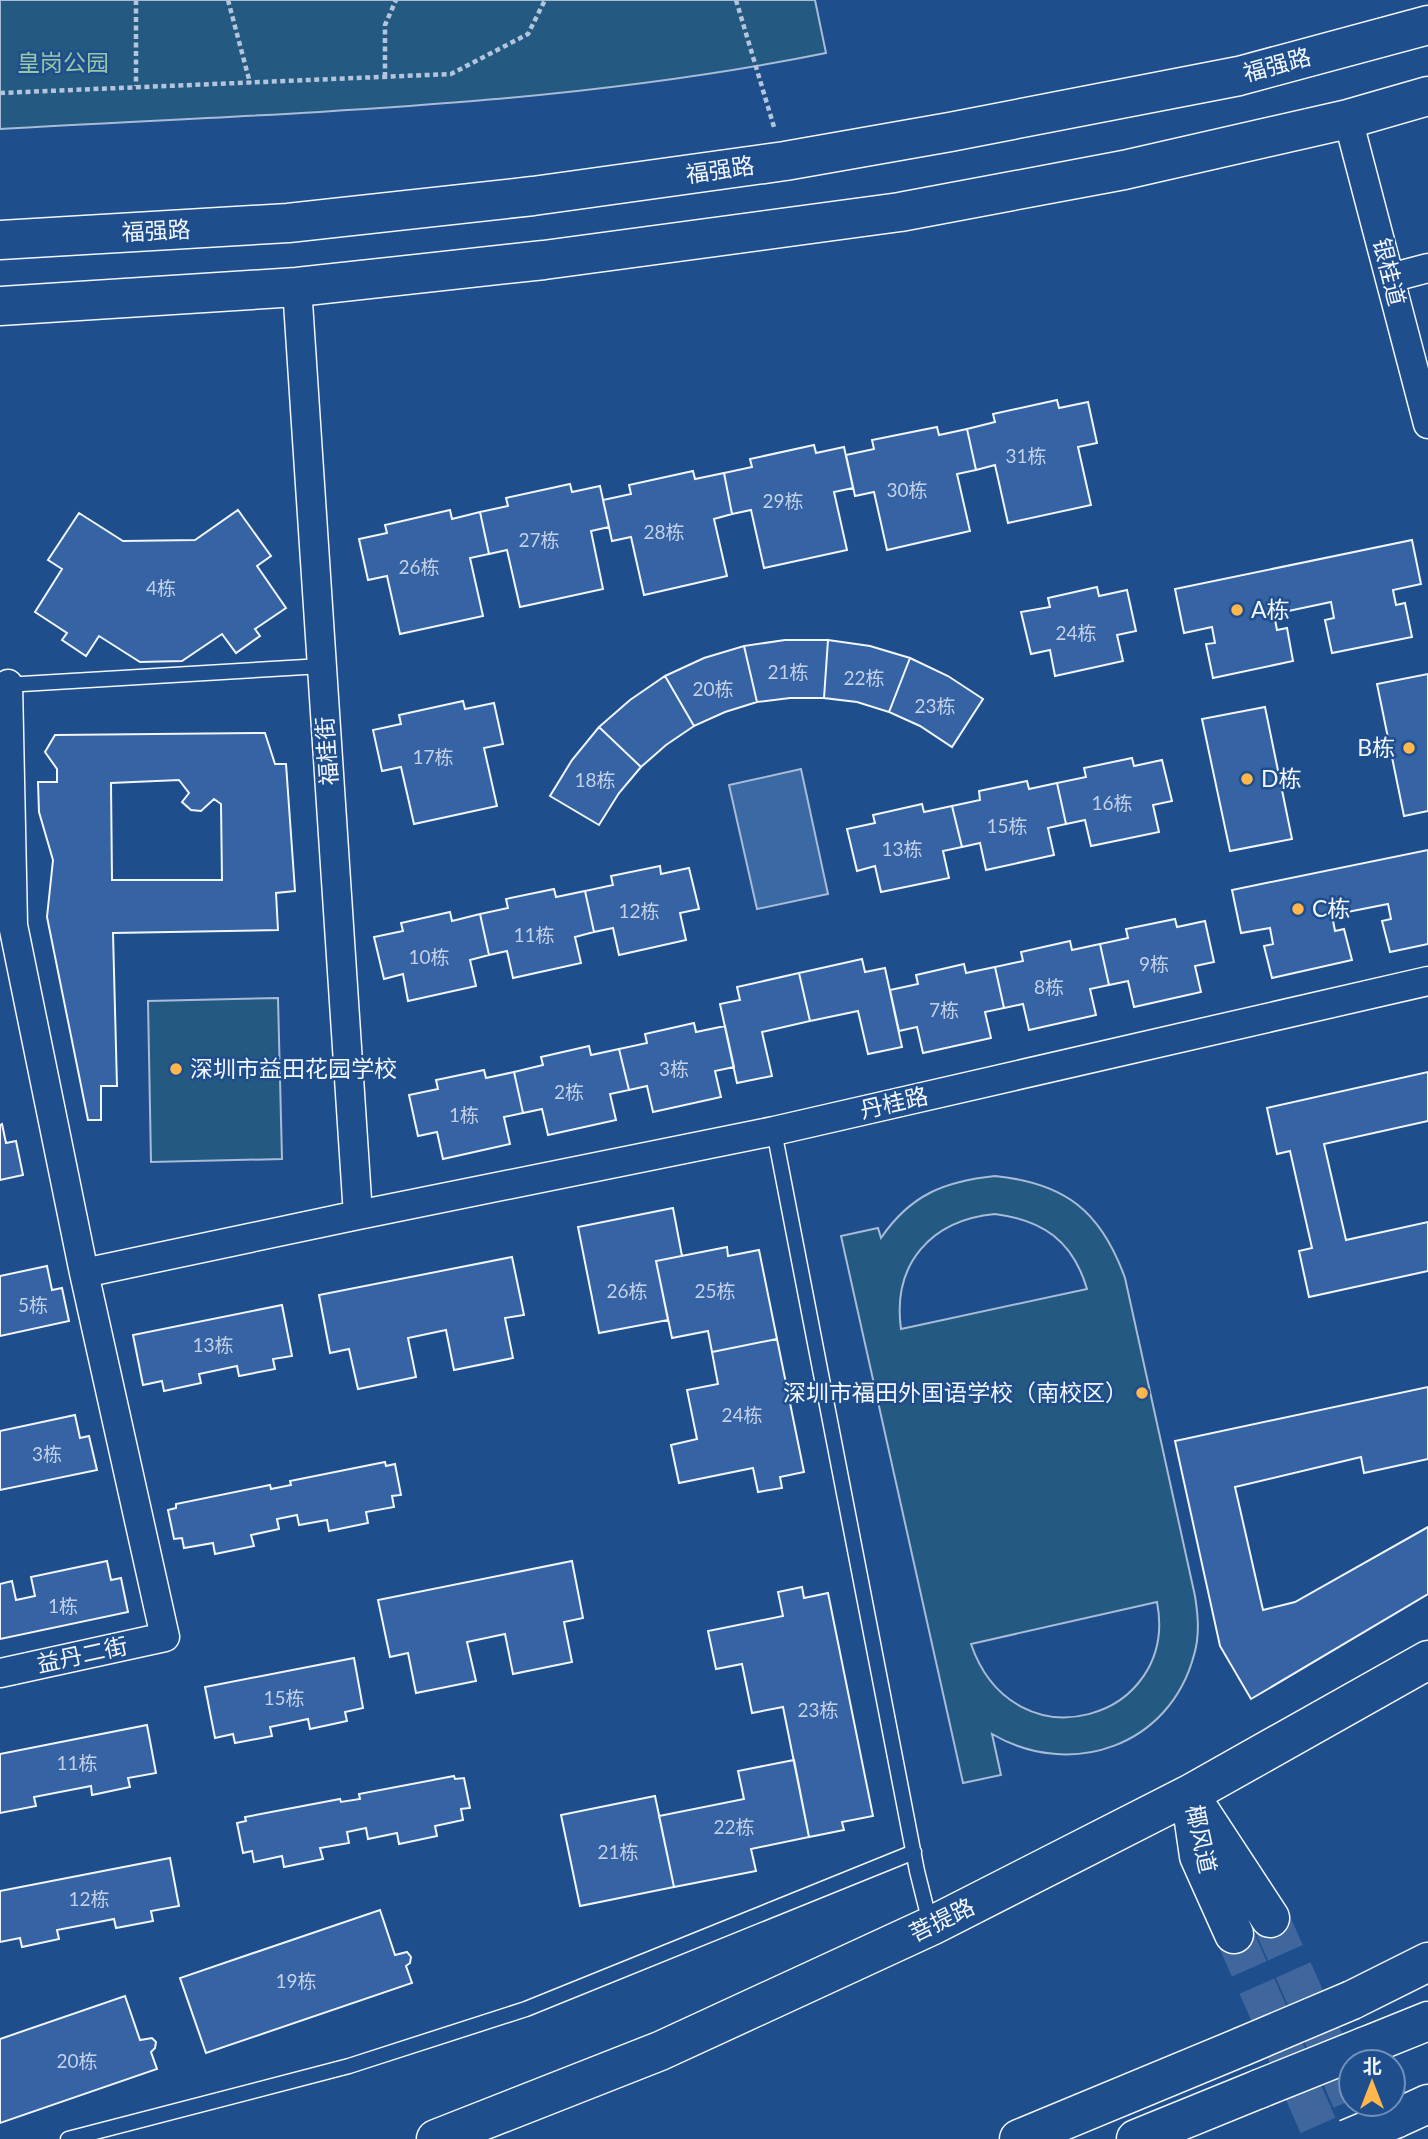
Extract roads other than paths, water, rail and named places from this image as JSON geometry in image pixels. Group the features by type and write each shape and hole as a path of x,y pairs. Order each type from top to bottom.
{"main road":[{"name":"福强路","path":"0,240 288,223 533,196 785,162 1238,76 1428,25"},
{"path":"0,306 297,287 544,260 900,212 1124,170 1348,119 1428,96"},
{"name":"菩提路","path":"436,2139 660,2051 931,1926 1189,1794 1428,1660"},
{"name":"椰风道","path":"1189,1794 1270,1918"},
{"name":"椰风道","path":"1189,1794 1199,1856 1234,1934"},
{"path":"1019,2139 1352,2000 1428,1962"},
{"path":"1136,2139 1428,2021"},
{"path":"1347,2139 1411,2111"}],"street":[{"name":"银桂道","path":"1348,119 1428,424"},
{"path":"1390,278 1428,268"},
{"name":"福桂街","path":"297,287 358,1214"},
{"path":"4,685 6,926 85,1273"},
{"name":"丹桂路","path":"85,1273 358,1214 774,1131 1428,981"},
{"name":"益丹二街","path":"0,1673 165,1637 85,1273"}],"lane":[{"path":"4,685 322,666"},
{"path":"774,1131 914,1852 931,1926"},
{"path":"68,2139 349,2066 526,2010 914,1852"}],"tunnel":[{"path":"1270,1918 1337,2069"},
{"path":"1234,1934 1324,2139"}],"place":[{"name":"A栋","path":"1237,610"},
{"name":"B栋","path":"1409,748"},
{"name":"D栋","path":"1247,779"},
{"name":"C栋","path":"1298,909"},
{"name":"深圳市益田花园学校","path":"176,1069"},
{"name":"深圳市福田外国语学校（南校区）","path":"1142,1393"}],"park label":[{"name":"皇岗公园","path":"63,63"}]}
